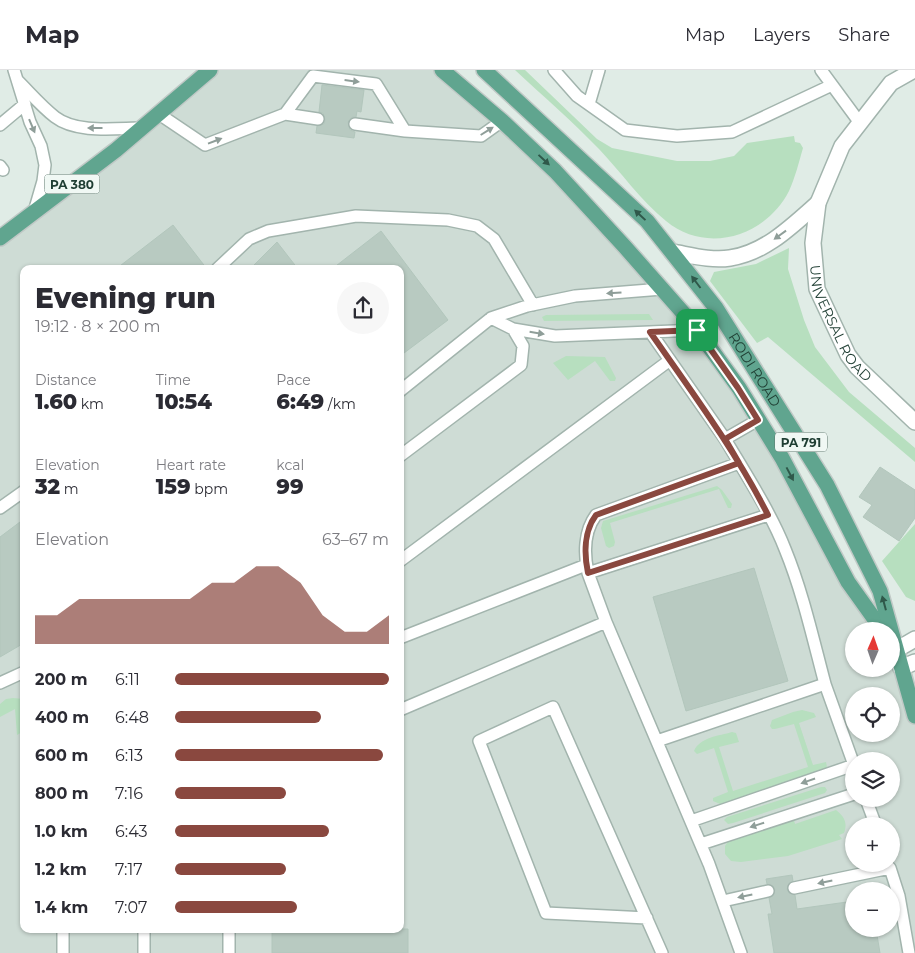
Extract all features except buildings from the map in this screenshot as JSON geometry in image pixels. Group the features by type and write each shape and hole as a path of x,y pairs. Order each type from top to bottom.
{"main road":[{"name":"PA 380","path":"0,238 143,128 210,70"},
{"name":"RODI ROAD","path":"442,70 502,121 555,171 697,330 738,388 782,458 848,582 877,622"},
{"name":"RODI ROAD","path":"484,70 647,221 716,308 827,485 880,591 888,622"},
{"name":"RODI ROAD","path":"900,655 908,665 915,716"}],"street":[{"name":"UNIVERSAL ROAD","path":"913,416 857,367 848,355 816,289 812,243 818,203 842,146 891,82 914,70"},
{"name":"UNIVERSAL ROAD","path":"672,252 704,257 729,258 758,250 783,234 818,203"},
{"path":"900,645 915,639"}],"lane":[{"path":"554,70 576,96 625,130 677,136 732,132 832,85"},
{"path":"588,104 599,70"},
{"path":"821,70 860,123"},
{"path":"15,75 30,122 42,146 45,165 43,181 34,212"},
{"path":"15,75 54,117 65,123 80,128 143,128"},
{"path":"285,114 313,76 376,84 405,131"},
{"path":"0,125 25,104"},
{"path":"159,114 205,145 285,114 318,119"},
{"path":"356,124 405,131 481,136 502,121"},
{"path":"221,265 249,239 268,231 356,216 448,220 477,226 494,239 533,305"},
{"path":"404,388 491,318 533,305 575,296 662,289"},
{"path":"491,318 513,329 555,336 697,330"},
{"path":"404,453 521,365 523,346 513,329"},
{"path":"650,332 725,439 785,548 826,684 850,752"},
{"path":"404,558 670,360"},
{"path":"725,439 758,420"},
{"path":"739,463 596,515 588,529 587,569 606,622 701,844 741,953"},
{"path":"0,508 20,494"},
{"path":"404,637 587,569 768,515"},
{"path":"404,708 606,622"},
{"path":"0,683 20,674"},
{"path":"656,741 826,684"},
{"path":"647,918 546,913 479,741 554,707 647,918 662,953"},
{"path":"691,821 845,768"},
{"path":"701,844 845,797"},
{"path":"794,888 864,872"},
{"path":"892,872 899,896 910,953"},
{"path":"723,901 768,892"},
{"path":"63,953 64,933"},
{"path":"144,933 144,953"},
{"path":"229,933 229,953"}],"shaded area":[{"path":"210,70 442,70 502,121 692,323 877,622 845,622 845,678 900,678 900,670 915,716 915,953 0,953 0,238"}],"green space":[{"path":"515,70 525,70 597,139 612,148 677,161 710,161 734,156 747,143 794,136 795,142 800,143 803,148 789,191 779,207 766,219 751,229 734,236 717,238 699,237 682,231 657,213 589,139"},
{"path":"789,248 788,269 804,320 815,347 849,392 915,448 915,462 768,337 757,343 710,281 714,272 756,264"},
{"path":"649,314 653,320 544,321 542,317 546,315"},
{"path":"566,356 605,357 616,378 615,381 610,381 595,361 568,380 553,363"},
{"path":"717,486 732,504 731,508 728,508 719,489 610,523 615,542 614,546 609,548 606,546 601,528 603,521"},
{"path":"915,524 915,601 906,597 882,561"},
{"path":"6,699 20,699 20,733 17,735 15,709 0,717 0,704"},
{"path":"802,710 814,713 816,717 799,723 813,765 826,762 827,767 822,771 720,804 713,801 713,798 728,792 714,748 697,754 694,751 697,746 710,738 732,732 736,733 739,742 719,747 733,791 808,767 794,724 775,729 772,729 770,726 772,720"},
{"path":"825,787 827,790 825,793 733,823 728,824 724,820 727,817"},
{"path":"836,810 843,817 845,829 844,833 839,835 842,839 788,856 741,862 731,861 725,854 725,846 729,840 794,820 795,824"}],"route":[{"path":"697,330 650,332 725,439 760,499 768,515 588,573 586,548 590,523 596,515 677,486 739,463 725,439 758,420 697,330"}]}
